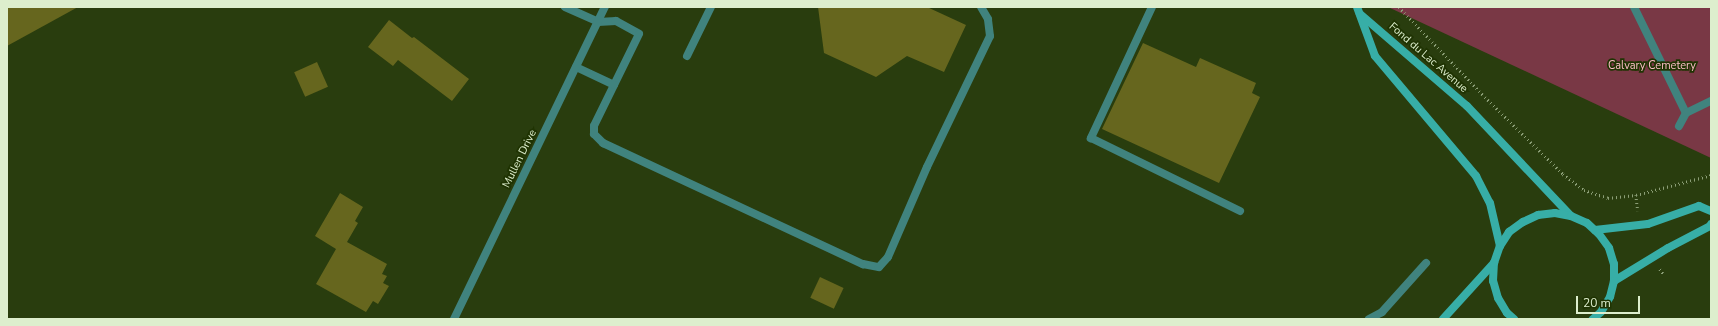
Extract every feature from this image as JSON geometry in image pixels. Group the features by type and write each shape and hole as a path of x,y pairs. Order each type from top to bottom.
{"main road":[{"name":"Fond du Lac Avenue","path":"1359,10 1467,106 1571,216"},
{"name":"Fond du Lac Avenue","path":"1359,10 1376,56 1476,176 1490,202 1500,246"},
{"path":"1595,230 1648,224 1699,206 1711,211"},
{"path":"1514,319 1507,313 1498,298 1493,281 1494,263 1500,246 1509,232 1528,220 1538,215 1555,213 1571,216 1587,223 1595,230 1609,248 1614,264 1614,281 1603,316 1594,319"},
{"path":"1614,281 1668,248 1710,226 1711,224"},
{"path":"1443,319 1494,263"}],"street":[{"path":"565,7 598,22 616,21 639,34 594,126 594,134 603,143 863,264 879,267 888,257 928,167 990,36 988,19 981,7"},
{"name":"Mullen Drive","path":"454,319 604,7"},
{"path":"687,56 711,7"},
{"path":"1152,7 1091,138 1240,211"},
{"path":"1634,7 1686,112"},
{"path":"576,67 614,85"},
{"path":"1679,126 1686,112 1711,102"},
{"path":"1369,319 1382,312 1426,263"}],"path":[{"path":"1399,7 1485,97 1563,174 1584,190 1608,198 1636,195 1711,175"}],"green space":[{"name":"Calvary Cemetery","path":"1388,7 1711,7 1711,158"}],"building":[{"path":"7,7 78,7 7,46"},
{"path":"818,7 927,7 966,25 944,72 907,56 876,77 824,53"},
{"path":"389,20 469,79 452,101 398,60 393,66 368,47"},
{"path":"1143,43 1196,67 1200,58 1256,83 1252,93 1260,97 1219,183 1102,129"},
{"path":"317,62 328,87 305,97 294,72"},
{"path":"340,193 363,207 355,221 358,223 347,242 387,264 382,274 387,276 383,283 389,286 378,304 373,301 366,312 316,284 336,249 315,236"},
{"path":"820,277 844,288 834,309 810,298"}]}
